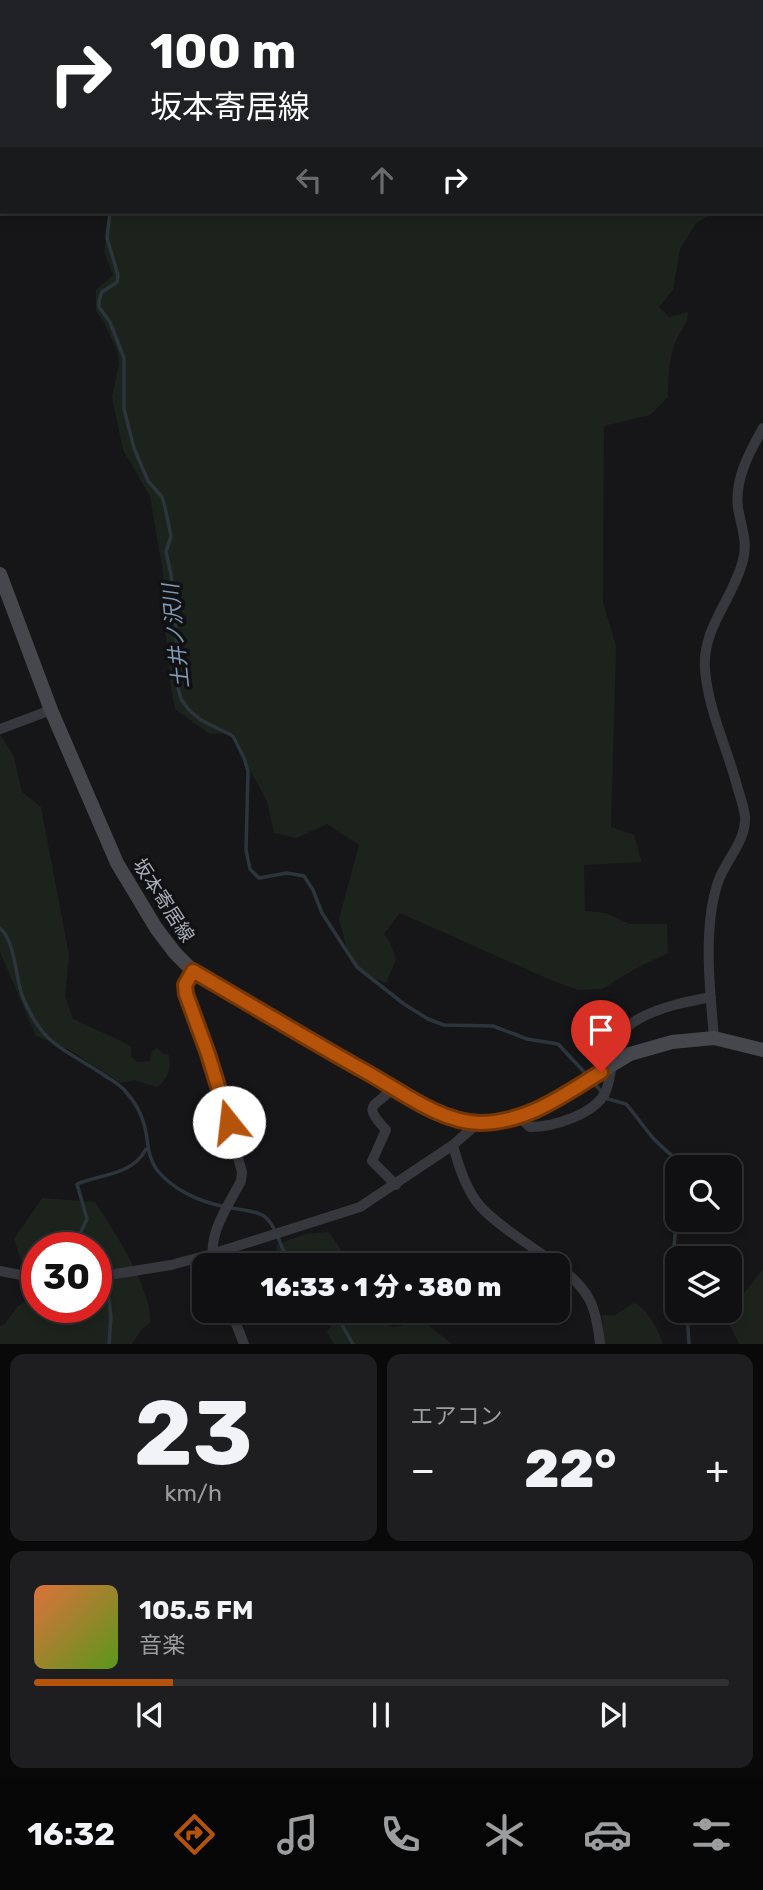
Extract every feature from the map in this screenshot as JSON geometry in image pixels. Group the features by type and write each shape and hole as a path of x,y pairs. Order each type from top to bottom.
{"main road":[{"name":"坂本寄居線","path":"0,574 51,710 123,875 156,928 193,971 284,1026 441,1114 478,1123 519,1117 540,1109 630,1054 672,1042 713,1038 763,1051"}],"street":[{"path":"713,1038 710,920 717,885 724,867 742,837 745,815 731,763 711,708 705,668 706,643 716,618 734,590 744,557 744,537 737,504 741,473 763,428"},
{"path":"0,729 51,710"},
{"path":"193,971 185,985 186,994 216,1080 242,1172 241,1181 216,1229 212,1253"},
{"path":"519,1117 530,1127 547,1127 575,1116 605,1093 607,1048 632,1022 674,1004 711,997"},
{"path":"393,1087 388,1094 376,1100 372,1108 374,1117 386,1130 372,1161 396,1185"},
{"path":"215,1253 360,1208 453,1145 478,1123"},
{"path":"453,1145 460,1171 475,1200 486,1212 541,1253"},
{"path":"112,1274 192,1259"},
{"path":"0,1271 21,1275"},
{"path":"570,1276 582,1287 597,1315 600,1344"},
{"path":"235,1323 244,1344"}],"shaded area":[{"path":"109,214 713,214 696,223 680,249 673,290 659,307 669,317 688,312 686,323 672,352 668,397 650,415 604,426 603,602 616,646 611,827 634,835 642,862 584,865 585,911 606,913 629,924 667,924 668,953 602,989 578,990 400,913 384,934 391,944 396,960 386,983 363,973 347,950 339,919 359,845 327,824 297,838 274,833 267,801 234,733 210,734 175,709 163,620 163,573 150,496 123,450 112,397 119,364 118,353 96,311 96,290 113,275 104,251"},
{"path":"0,734 14,757 22,792 41,807 69,955 65,996 73,1019 125,1043 131,1047 131,1057 138,1062 150,1061 152,1051 157,1048 169,1055 168,1073 157,1087 134,1080 121,1083 68,1049 36,1036 0,952"},
{"path":"42,1198 95,1202 138,1277 145,1293 150,1323 141,1330 132,1344 0,1344 0,1326 5,1324 21,1304 21,1323 112,1323 112,1232 21,1232 21,1260 14,1239"},
{"path":"329,1232 343,1253 277,1253 276,1245 305,1234"},
{"path":"763,1269 763,1344 739,1344 729,1323 742,1323 742,1296"},
{"path":"634,1303 648,1315 663,1344 604,1344 602,1315 615,1315"},
{"path":"334,1323 389,1323 391,1327 407,1323 425,1323 452,1344 334,1344 327,1332"}],"waterway":[{"name":"土井ノ沢川","path":"110,214 107,238 118,275 117,282 102,292 99,307 110,322 124,358 124,409 134,448 148,481 162,497 165,507 171,536 166,552 171,574 179,669 178,688 181,699 189,710 201,720 233,736 244,758 248,771 246,850 250,869 259,878 287,873 304,876 322,913 357,967 428,1019 444,1025 493,1026 527,1039 558,1044 587,1075"},
{"path":"0,928 12,951 23,998 38,1026 55,1044 124,1089 143,1120 149,1153 163,1177 197,1198 262,1215 275,1230 285,1253"},
{"name":"土井ノ沢川","path":"592,1081 608,1099 626,1104 654,1139 672,1155"},
{"path":"81,1232 87,1219 77,1184 125,1169 140,1158 146,1149"},
{"name":"土井ノ沢川","path":"674,1246 675,1232"},
{"path":"109,1344 111,1323"},
{"path":"341,1323 353,1344"},
{"name":"土井ノ沢川","path":"688,1323 689,1344"}],"route":[{"path":"229,1122 186,994 185,985 193,971 284,1026 441,1114 478,1123 505,1121 540,1109 601,1072"}]}
